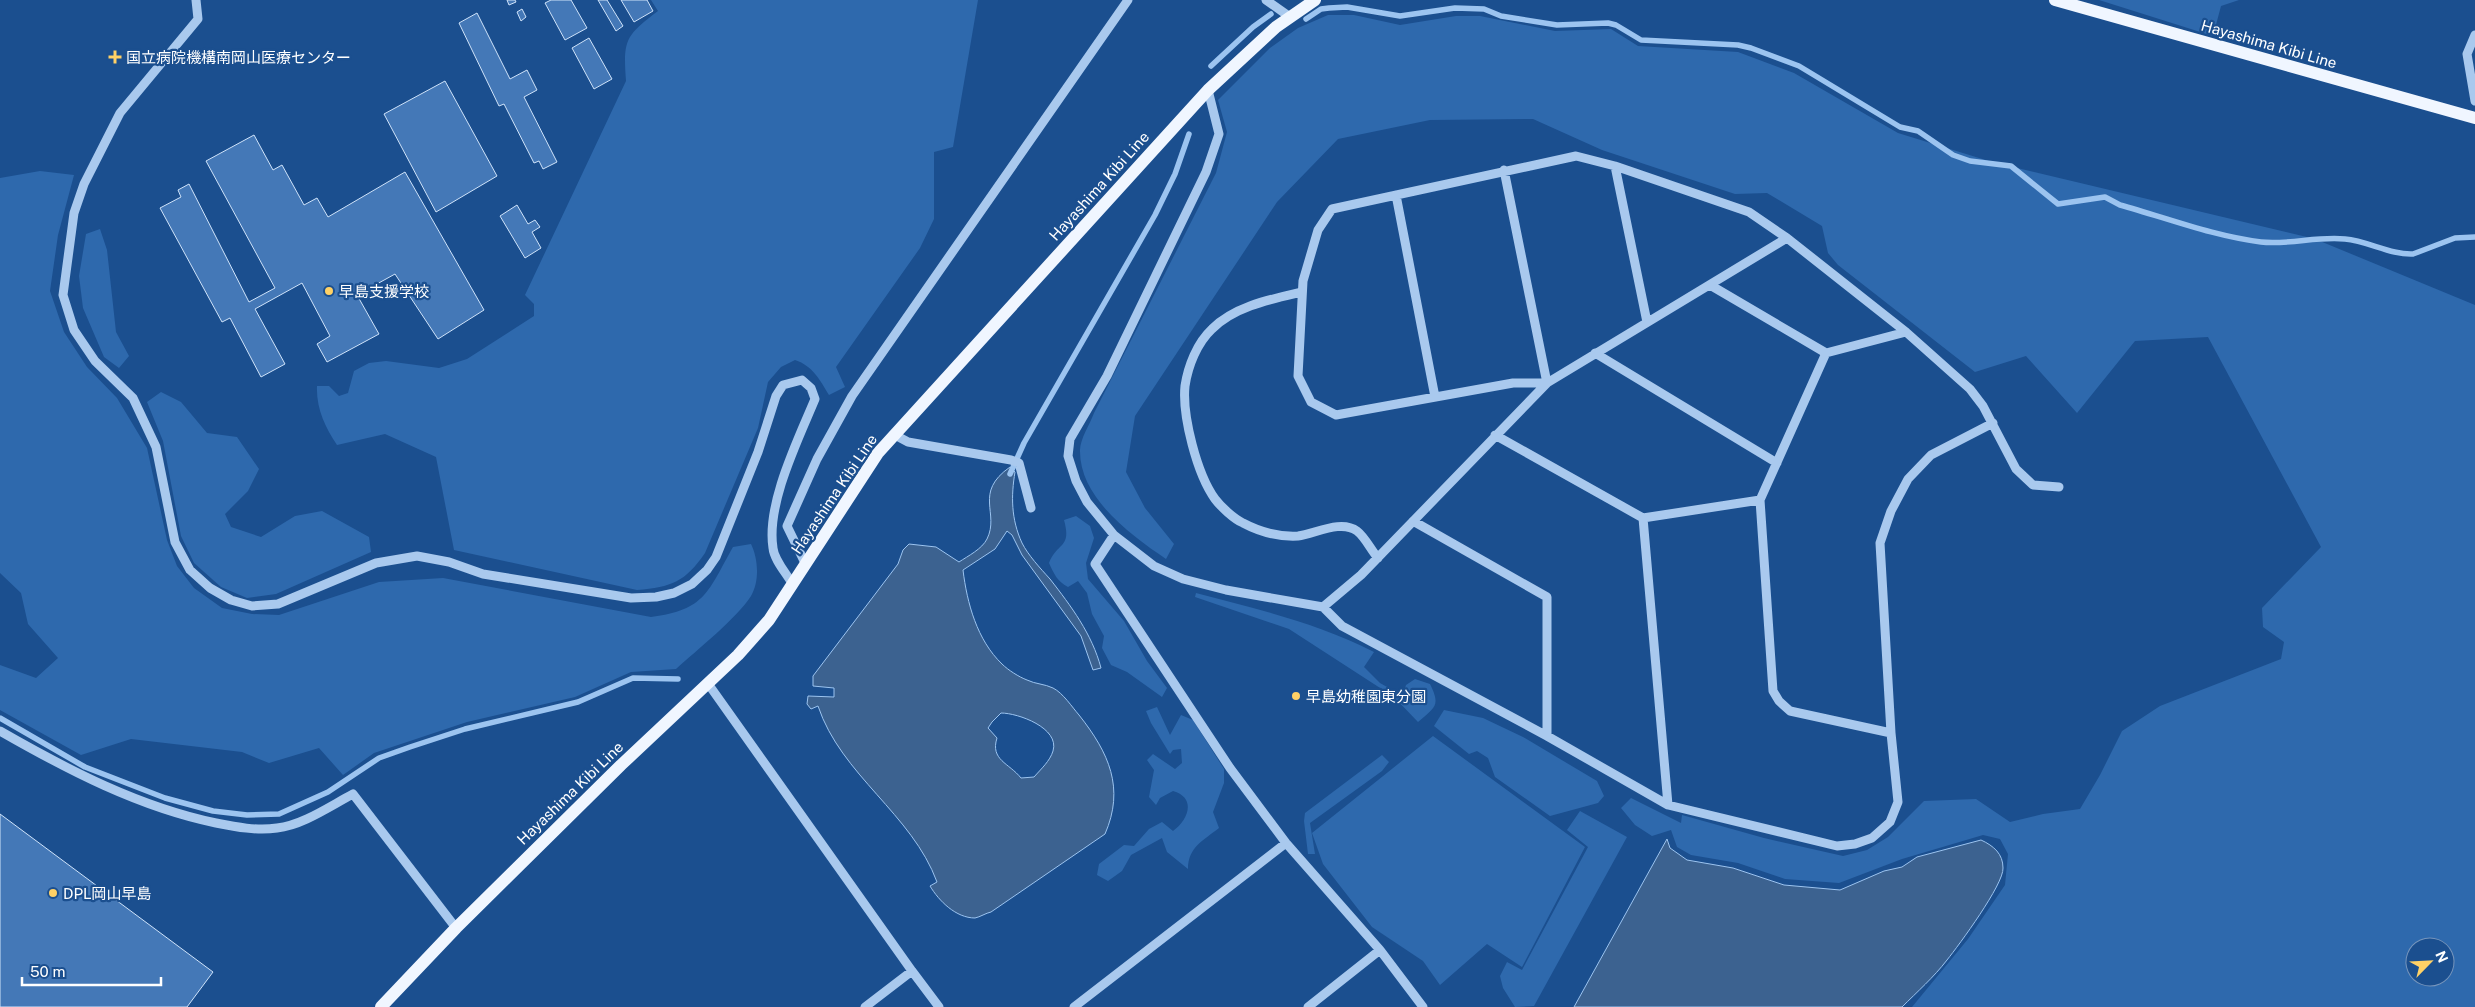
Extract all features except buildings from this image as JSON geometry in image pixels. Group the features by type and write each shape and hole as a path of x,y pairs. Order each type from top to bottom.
{"main road":[{"name":"Hayashima Kibi Line","path":"380,1007 456,928 621,765 709,684 769,620 878,453 1208,90 1276,27 1315,0"},
{"name":"Hayashima Kibi Line","path":"2055,0 2475,118"}],"street":[{"path":"196,0 198,19 120,113 84,184 74,212 63,295 74,330 95,361 133,398 156,447 175,542 190,570 210,588 231,600 252,606 278,604 376,563 417,556 449,562 484,574 631,598 656,597 674,593 692,584 706,570 716,556 758,452 776,396 783,384 802,380 811,388 815,399 787,469 772,522 773,550 793,585"},
{"path":"806,565 787,526 817,459 852,396 1128,0"},
{"path":"1266,0 1290,17"},
{"path":"2475,35 2467,54 2475,101"},
{"path":"1208,90 1219,134 1206,172 1107,376 1070,439 1068,456 1076,481 1087,502 1114,535 1154,566 1183,579 1226,590 1322,607 1342,626 1547,736 1668,805 1837,846 1855,844 1872,838 1890,822 1898,802 1891,733 1880,544 1890,511 1908,479 1931,455 1993,423"},
{"path":"1546,382 1512,383 1336,415 1311,402 1298,376 1303,281 1318,230 1332,209 1504,170 1576,156 1615,166 1749,212 1788,238 1906,332 1970,389 1984,406 2016,469 2033,485 2059,487"},
{"path":"1615,166 1646,322"},
{"path":"1504,170 1546,382"},
{"path":"1396,195 1435,397"},
{"path":"1322,607 1361,575 1378,558 1546,382 1788,238"},
{"path":"1710,285 1826,353 1906,332"},
{"path":"1302,292 1265,300 1231,316 1212,328 1194,352 1185,386 1186,416 1199,467 1215,499 1242,522 1270,534 1298,536 1344,526 1356,530 1378,558"},
{"path":"1826,353 1760,500 1773,691 1779,701 1790,711 1891,733"},
{"path":"1595,354 1777,463"},
{"path":"894,435 908,442 1014,461 1031,508"},
{"path":"1495,435 1643,518 1760,500"},
{"path":"1643,518 1668,805"},
{"path":"1413,521 1548,597 1547,736"},
{"path":"1114,535 1095,564 1230,768 1286,843 1380,950 1423,1007"},
{"path":"709,684 939,1007"},
{"path":"0,731 62,766 104,785 182,816 231,826 260,830 279,828 353,794 456,928"},
{"path":"1074,1007 1286,843"},
{"path":"1308,1007 1380,950"},
{"path":"865,1007 912,971"}],"shaded area":[{"path":"651,0 978,0 953,147 934,152 934,219 920,248 836,367 845,387 829,395 815,374 807,366 795,360 781,367 768,382 758,428 705,553 691,571 677,581 669,585 637,590 454,550 436,457 385,434 337,445 322,417 318,402 317,386 329,386 339,396 348,393 354,371 369,363 386,361 439,368 467,359 534,316 534,304 525,295 626,81 625,56 628,40 639,27 658,11"},
{"path":"2099,0 2239,0 2221,6 2213,36"},
{"path":"1328,15 1354,15 1400,25 1456,16 1480,16 1555,31 1611,29 1638,46 1738,52 1794,73 1898,133 1992,162 2315,239 2475,305 2475,1007 1912,1007 1968,939 2005,885 2008,854 2000,839 1983,835 1902,859 1839,883 1785,879 1738,863 1691,855 1677,847 1671,830 1652,836 1635,825 1621,808 1631,798 1681,823 1682,815 1764,838 1843,856 1867,850 1888,837 1924,801 1976,799 2010,822 2043,814 2080,809 2122,731 2160,706 2281,659 2284,642 2263,627 2262,608 2321,547 2208,337 2135,341 2077,413 2026,356 1975,372 1838,265 1828,253 1822,226 1767,193 1735,194 1602,150 1533,119 1430,120 1338,139 1277,202 1135,416 1126,472 1145,508 1174,544 1166,559 1138,539 1110,514 1088,484 1082,467 1080,450 1082,441 1094,413 1216,173 1227,132 1218,100 1270,48 1298,28"},
{"path":"40,171 74,175 58,235 50,291 64,332 87,367 117,398 147,448 167,540 177,566 194,588 222,608 252,614 279,615 379,582 443,578 651,617 669,614 695,603 711,587 733,547 751,544 755,556 757,577 751,596 727,624 676,669 631,672 575,697 467,722 374,753 343,775 319,748 269,763 242,752 131,739 81,755 0,710 0,665 36,678 58,658 28,624 21,593 0,573 0,178"},
{"path":"100,229 107,250 116,332 129,356 119,368 104,357 83,308 79,276 86,234"},
{"path":"161,392 181,402 207,433 237,437 259,469 248,491 225,514 231,527 261,537 295,516 322,511 369,537 371,552 276,594 247,598 221,587 194,563 181,536 163,441 147,402"},
{"path":"1010,467 1015,472 1013,508 1018,534 1031,557 1050,579 1080,621 1092,644 1101,668 1093,670 1081,636 1022,555 1012,535 1007,531 995,549 963,570 967,595 975,620 986,644 1004,666 1024,679 1057,690 1090,729 1106,757 1111,771 1114,801 1105,834 991,912 975,918 955,912 938,897 930,886 937,882 926,858 911,836 843,753 829,731 818,706 811,709 807,704 808,696 834,697 834,688 813,686 813,676 898,564 903,550 909,544 936,547 959,562 985,543 990,530 990,494 999,476","holes":["1001,713 1036,723 1050,735 1053,751 1045,765 1034,777 1021,778 998,756 996,751 997,738 988,728"]},
{"path":"1076,516 1090,526 1094,538 1086,563 1088,579 1124,621 1147,661 1167,688 1162,697 1127,672 1111,665 1102,648 1104,636 1092,614 1087,593 1078,581 1068,587 1064,585 1056,577 1049,563 1052,556 1065,541 1066,529 1064,520"},
{"path":"1196,593 1309,625 1352,642 1374,652 1364,667 1380,683 1403,696 1406,685 1415,679 1430,684 1436,702 1429,713 1418,722 1394,697 1289,629 1195,597"},
{"path":"1157,707 1170,735 1181,715 1193,720 1224,769 1224,783 1213,812 1219,828 1203,840 1194,850 1188,869 1167,852 1162,838 1131,855 1122,871 1108,881 1097,875 1099,864 1124,845 1134,846 1149,829 1162,822 1173,831 1183,821 1188,810 1188,804 1185,799 1181,794 1173,791 1160,798 1156,805 1149,797 1154,770 1147,760 1153,754 1175,769 1182,763 1181,749 1173,750 1170,754 1151,723 1146,711"},
{"path":"1444,710 1483,718 1523,737 1597,781 1604,796 1598,803 1550,816 1495,777 1488,758 1477,751 1469,754 1434,726"},
{"path":"1433,736 1585,847 1522,967 1487,944 1440,985 1423,961 1372,927 1323,864 1312,833"},
{"path":"1382,755 1389,762 1382,771 1310,823 1315,854 1308,854 1304,821 1305,813"},
{"path":"1580,811 1627,837 1534,1006 1515,1007 1503,988 1500,976 1507,962 1522,970 1588,847 1567,830"},
{"path":"1667,839 1670,848 1687,860 1733,868 1784,885 1840,890 1884,871 1902,867 1917,857 1981,840 1997,851 2003,863 2003,868 1989,900 1961,942 1937,972 1902,1007 1574,1007"}],"waterway":[{"path":"1306,19 1321,9 1329,8 1347,7 1400,16 1455,8 1484,9 1501,16 1557,25 1608,23 1616,25 1641,40 1738,45 1799,66 1900,127 1918,131 1953,155 1970,161 2011,166 2058,204 2105,197 2120,205 2208,231 2243,239 2272,243 2335,238 2354,240 2405,254 2413,254 2455,238 2475,237"},
{"path":"1211,66 1253,27 1271,14"},
{"path":"1010,474 1024,443 1155,215 1175,174 1189,134"},
{"path":"0,718 85,767 165,798 213,811 247,815 279,814 328,792 379,758 410,747 465,729 578,702 633,678 678,679"}],"place":[{"name":"国立病院機構南岡山医療センター","path":"115,57"},
{"name":"早島支援学校","path":"329,291"},
{"name":"早島幼稚園東分園","path":"1296,696"},
{"name":"DPL岡山早島","path":"53,893"}]}
